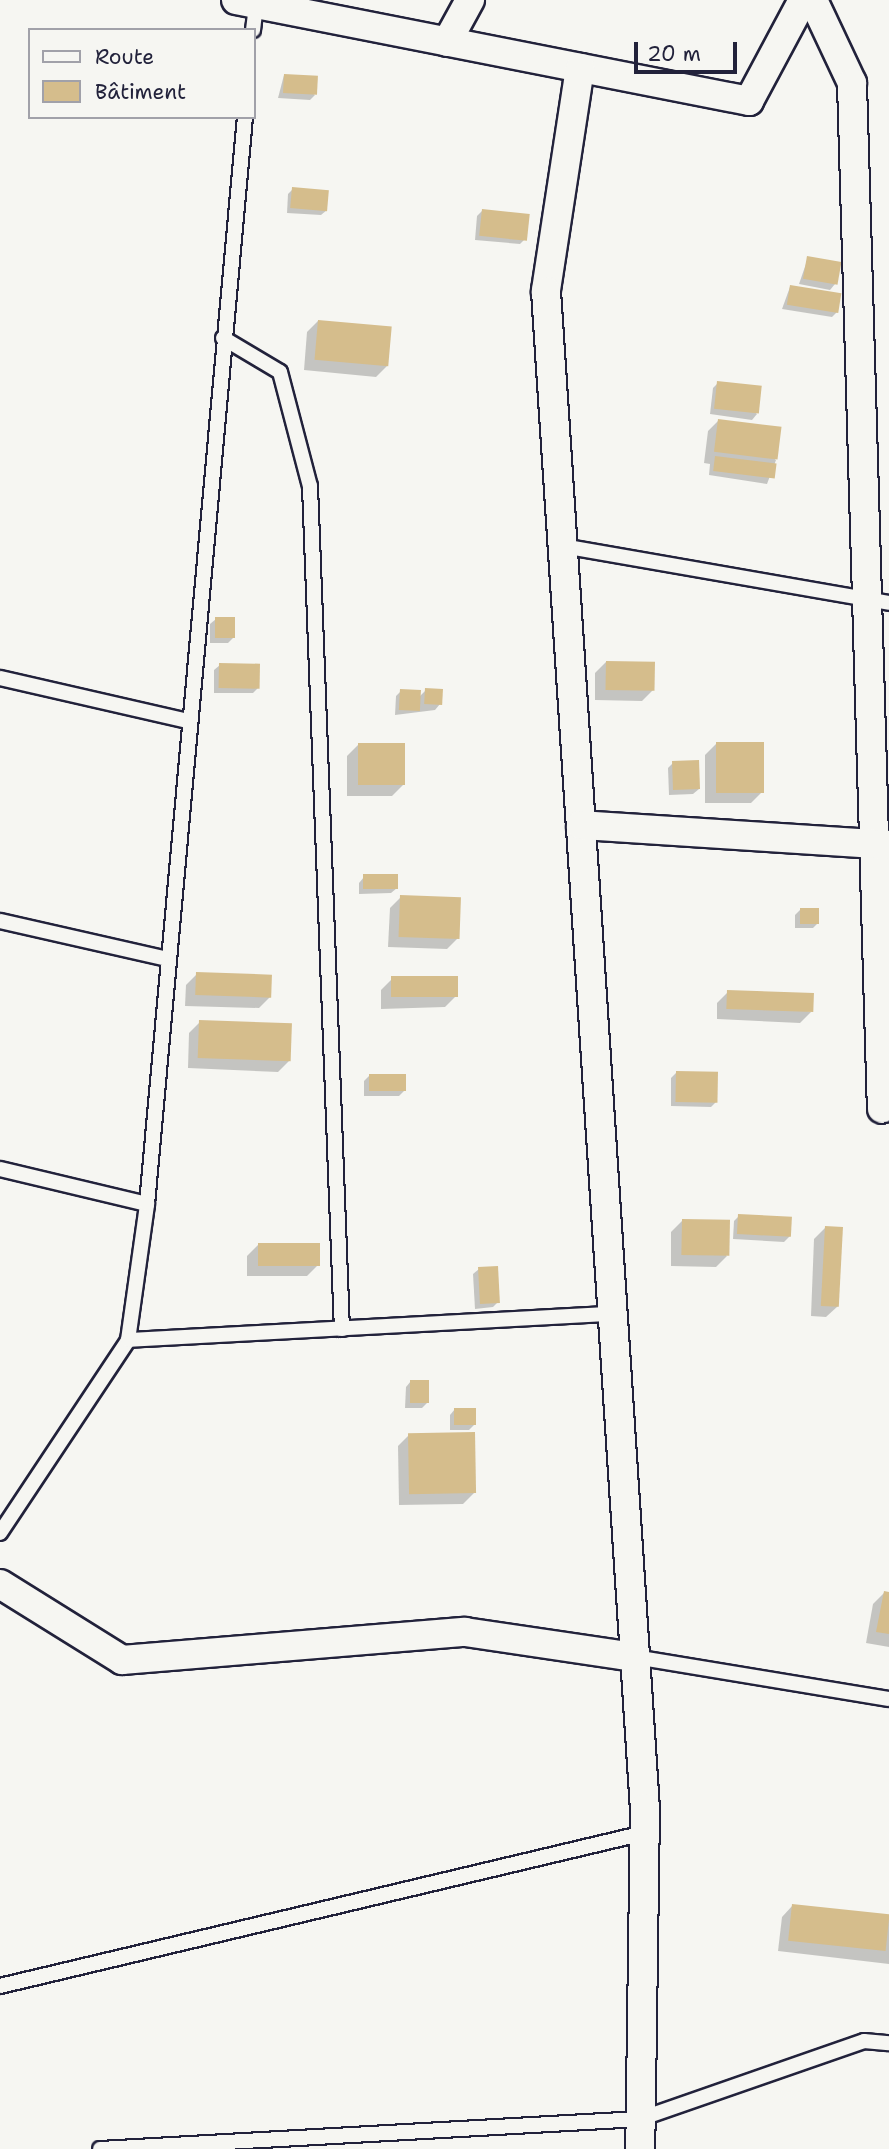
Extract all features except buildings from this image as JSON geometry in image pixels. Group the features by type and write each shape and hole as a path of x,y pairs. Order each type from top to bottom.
{"street":[{"path":"447,42 470,0"},
{"path":"249,11 447,42 749,101 803,0"},
{"path":"813,0 852,83 879,601 882,1109"},
{"path":"580,68 546,291 645,1833 640,2149"},
{"path":"581,825 882,844"},
{"path":"0,1584 122,1660 465,1633 635,1657"}],"lane":[{"path":"0,1533 128,1340 146,1204 245,119"},
{"path":"223,338 280,372 310,486 342,1329"},
{"path":"563,546 879,601"},
{"path":"0,678 188,721"},
{"path":"0,921 167,959"},
{"path":"0,1168 146,1204"},
{"path":"128,1340 613,1314"},
{"path":"635,1657 889,1699"},
{"path":"0,1986 645,1833"},
{"path":"100,2149 640,2119 864,2041 889,2043"}]}
